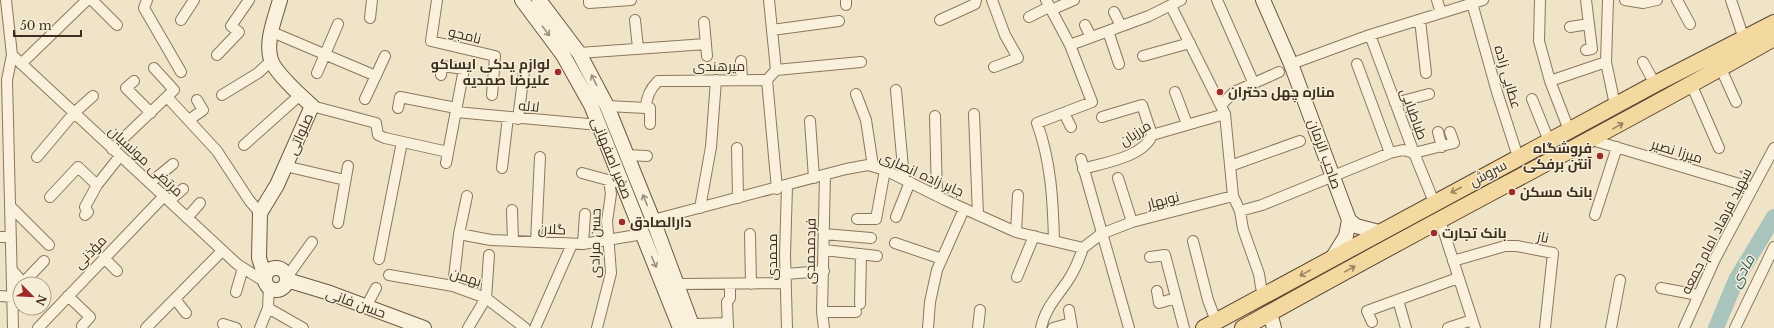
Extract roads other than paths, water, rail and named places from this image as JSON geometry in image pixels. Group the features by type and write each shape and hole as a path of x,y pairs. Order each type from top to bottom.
{"main road":[{"path":"1660,81 1774,14"},
{"name":"سروش","path":"1210,324 1549,140 1774,23"},
{"path":"1675,94 1774,38"},
{"path":"1675,94 1774,46"},
{"name":"سروش","path":"1242,328 1272,321 1440,220 1592,140 1675,94"}],"street":[{"path":"6,0 12,55 3,79 12,276"},
{"path":"21,64 87,0"},
{"path":"92,0 117,25"},
{"path":"147,0 144,8 182,72"},
{"path":"182,20 194,0"},
{"path":"217,55 239,32 231,26 249,0"},
{"path":"370,18 372,0"},
{"name":"نامجو","path":"437,0 431,41 494,56 492,95"},
{"name":"صغیر اصفهانی","path":"522,0 563,55 587,99 623,184 680,328"},
{"name":"صغیر اصفهانی","path":"539,0 579,53 607,106 695,326"},
{"path":"589,1 631,0"},
{"path":"770,0 776,70 768,80 777,189"},
{"path":"940,20 975,4 976,0"},
{"path":"992,0 1005,35 1018,58 994,67"},
{"path":"1029,17 1049,6 1074,0"},
{"path":"1070,45 1108,32 1171,6 1181,0"},
{"path":"1217,0 1254,84"},
{"name":"صاحب الزمان","path":"1264,0 1291,64 1349,220"},
{"path":"1437,0 1441,13"},
{"path":"1291,64 1370,35 1483,0"},
{"path":"1540,0 1539,41 1550,81 1568,130"},
{"path":"1586,0 1592,49 1586,50"},
{"path":"1608,0 1606,62 1615,105"},
{"path":"1625,0 1643,3 1658,0"},
{"path":"1677,0 1690,24"},
{"path":"1731,0 1742,33"},
{"path":"222,95 258,73 271,61 270,39 278,1"},
{"name":"عطایی زاده","path":"1472,3 1497,92 1518,157"},
{"path":"1049,6 1070,45 1092,102 1037,123 1049,165 1053,206 1054,241"},
{"path":"1171,6 1223,109 1233,196 1240,211 1243,228 1259,274 1260,287 1264,295"},
{"path":"1114,12 1121,26"},
{"path":"635,20 638,48"},
{"path":"1420,20 1426,73"},
{"path":"772,30 839,21"},
{"path":"704,22 707,56"},
{"path":"317,73 338,24"},
{"path":"1570,27 1589,24"},
{"path":"1085,25 1090,37"},
{"path":"272,32 376,76"},
{"path":"1108,32 1119,64"},
{"name":"طباطبایی","path":"1370,35 1414,154 1434,202"},
{"path":"1143,56 1190,43"},
{"path":"579,53 706,44"},
{"name":"مرتضی مونسیان","path":"12,55 222,251 243,268 267,283"},
{"path":"365,100 384,56"},
{"name":"صلواتی","path":"267,283 259,258 260,213 277,185 312,106 271,61"},
{"path":"741,61 742,80"},
{"path":"776,70 861,62"},
{"path":"1550,81 1606,62"},
{"path":"1643,62 1660,81"},
{"path":"1357,64 1390,153"},
{"path":"441,75 442,66 464,69 446,163"},
{"path":"112,149 168,98 174,90 154,68"},
{"path":"1722,71 1736,102"},
{"path":"502,168 524,72"},
{"path":"1223,109 1234,92 1279,72"},
{"path":"700,208 711,147 716,80"},
{"name":"میرهندی","path":"646,108 646,100 652,87 658,81 768,80"},
{"path":"134,81 126,88 151,113"},
{"path":"1692,86 1719,148"},
{"path":"896,90 907,181 896,217"},
{"path":"1175,92 1186,124"},
{"path":"244,145 300,94"},
{"path":"856,94 866,120 873,166"},
{"path":"1395,103 1429,94"},
{"path":"37,157 74,113 94,96"},
{"name":"لاله","path":"398,108 400,97 456,110 513,118 599,125"},
{"path":"168,98 217,151 249,200 260,213"},
{"path":"1532,99 1549,140"},
{"path":"189,120 203,110 197,100"},
{"path":"1102,117 1142,105 1152,135"},
{"path":"312,106 376,123 378,135 448,152"},
{"path":"607,106 650,108 650,124"},
{"name":"مرزبان","path":"1101,234 1082,164 1137,152 1149,143 1152,135 1186,124 1223,109"},
{"path":"1064,113 1071,127"},
{"path":"974,114 978,215"},
{"path":"935,116 937,196"},
{"path":"810,121 815,138 814,178"},
{"path":"1438,132 1442,147"},
{"path":"1240,211 1257,207 1390,153 1403,150 1414,154 1454,143 1450,132"},
{"name":"میرزا نصیر","path":"1592,140 1753,188"},
{"path":"1230,166 1300,141"},
{"path":"379,259 402,142"},
{"path":"1595,215 1617,147"},
{"path":"737,148 738,198"},
{"name":"شهید فرهاد امام جمعه","path":"1684,328 1715,259 1774,148"},
{"path":"627,155 647,156"},
{"path":"85,215 88,212 85,207 97,185 120,156"},
{"path":"536,242 540,157"},
{"path":"150,184 173,164"},
{"path":"285,166 345,180"},
{"path":"338,223 348,166"},
{"name":"جابر زاده انصاری","path":"653,220 777,189 846,169 873,166 885,170 964,209 1016,232 1084,248"},
{"path":"50,197 78,167 97,185"},
{"path":"857,219 876,219 885,170"},
{"path":"582,173 623,184"},
{"name":"فردمحمدی","path":"824,328 822,312 825,175"},
{"path":"1118,178 1132,222"},
{"name":"حسن مرادی","path":"598,328 611,273 607,221 611,194 609,181"},
{"name":"محمدی","path":"787,186 785,278 787,328"},
{"name":"مؤذنی","path":"38,328 104,258 166,199 183,189"},
{"path":"1016,232 1018,195"},
{"path":"453,286 459,234 467,196"},
{"name":"نوبهار","path":"1101,234 1132,222 1233,196"},
{"path":"187,218 200,203"},
{"path":"10,206 49,245"},
{"path":"928,328 930,302 937,270 964,209"},
{"path":"512,210 513,241"},
{"path":"583,244 584,214"},
{"path":"641,229 653,220"},
{"path":"1333,257 1346,236 1349,220 1356,226 1379,232"},
{"path":"1440,220 1474,324 1448,328"},
{"name":"گلان","path":"459,234 490,240 583,244 609,240 641,229"},
{"path":"750,234 751,284"},
{"path":"824,234 871,238"},
{"path":"1041,328 1044,316 1054,297 1067,282 1084,248 1101,234 1129,328"},
{"path":"1017,277 1034,236"},
{"path":"0,237 11,237"},
{"path":"1193,241 1208,300 1210,324"},
{"path":"287,278 312,242"},
{"path":"895,243 942,259"},
{"path":"535,328 572,244"},
{"name":"ناز","path":"1453,261 1511,246 1553,253 1545,328"},
{"path":"1735,328 1774,247"},
{"path":"824,250 877,256"},
{"path":"146,328 222,251"},
{"path":"468,328 486,298 489,254"},
{"path":"822,312 858,308 861,254"},
{"path":"1150,257 1165,255 1184,328"},
{"path":"104,258 117,271"},
{"path":"12,270 23,283 44,261"},
{"path":"236,292 243,268"},
{"name":"حسن فانی","path":"267,283 268,272 273,269 279,269 284,272 287,278 424,328"},
{"path":"677,284 751,284 824,271"},
{"name":"بهمن","path":"390,275 453,286 486,298 525,328"},
{"path":"1372,322 1367,310 1458,278"},
{"path":"1611,328 1620,280"},
{"path":"260,328 268,308 267,283"},
{"path":"695,326 728,325 727,302 730,298 730,285"},
{"path":"366,307 376,288"},
{"path":"1661,288 1698,295"},
{"path":"1157,290 1159,303 1176,298"},
{"path":"0,296 12,297"},
{"path":"68,296 90,318 82,326"},
{"path":"175,299 186,313"},
{"path":"1398,300 1406,328"},
{"path":"268,308 303,328"},
{"path":"978,328 980,310"},
{"path":"1053,328 1072,325 1069,310"},
{"path":"13,316 13,328"},
{"path":"223,324 236,328"}],"waterway":[{"name":"مادی","path":"1716,328 1736,280 1774,217"}],"place":[{"name":"لوازم یدکی ایساکو علیرضا صمدیه","path":"558,72"},
{"name":"مناره چهل دختران","path":"1220,92"},
{"name":"فروشگاه آنتن برفکی","path":"1600,156"},
{"name":"بانک مسکن","path":"1512,192"},
{"name":"دارالصادق","path":"622,222"},
{"name":"بانک تجارت","path":"1434,233"}]}
